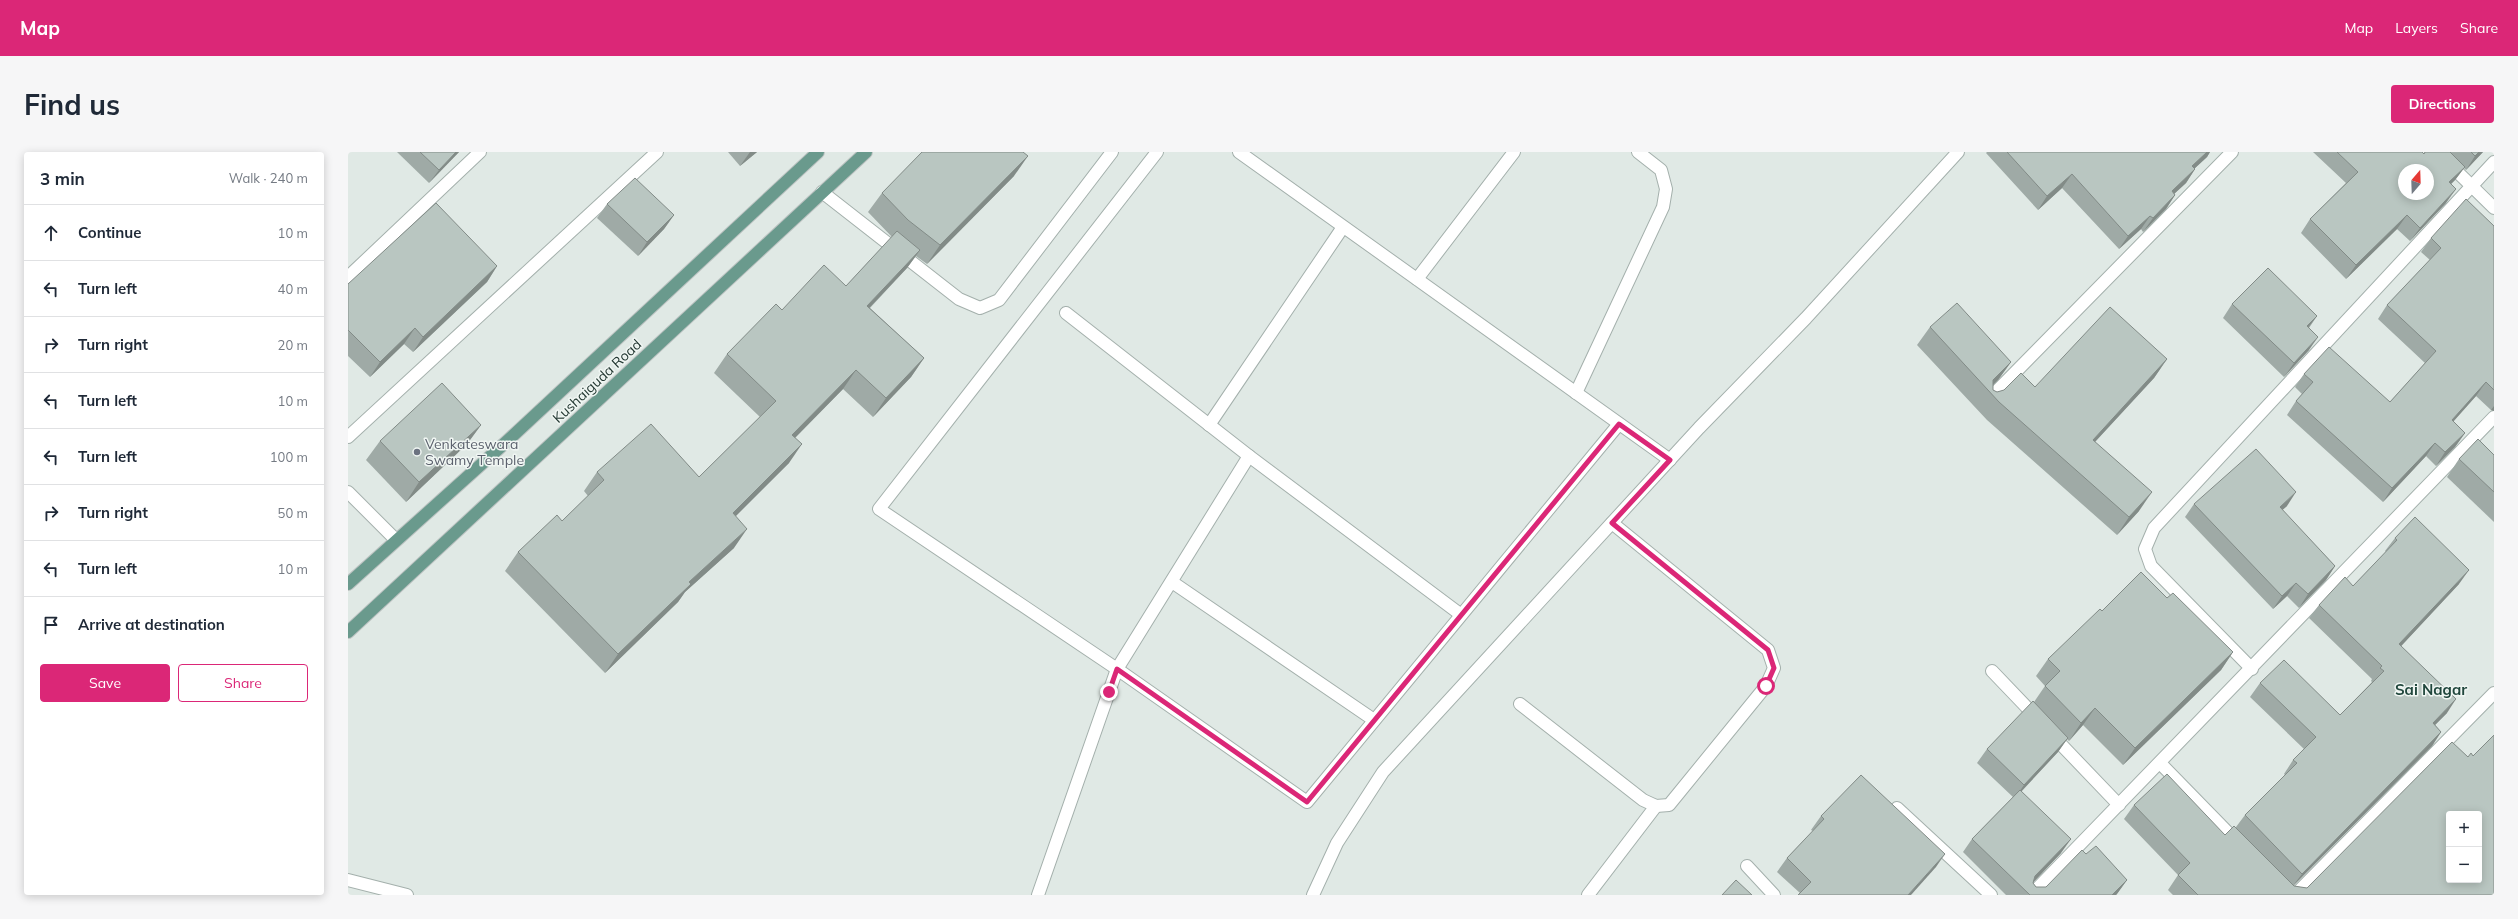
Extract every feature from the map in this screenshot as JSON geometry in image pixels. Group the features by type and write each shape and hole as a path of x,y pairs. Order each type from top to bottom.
{"main road":[{"name":"Kushaiguda Road","path":"348,584 511,438 818,152"},
{"name":"Kushaiguda Road","path":"348,632 866,152"}],"street":[{"path":"348,277 480,152"},
{"path":"348,437 656,152"},
{"path":"822,192 959,299 980,308 999,300 1112,152"},
{"path":"1157,152 879,509 1117,669 1307,802 1460,614 1619,424"},
{"path":"1239,152 1670,460"},
{"path":"1417,279 1514,152"},
{"path":"1576,393 1663,207 1666,189 1662,170 1638,152"},
{"path":"1313,895 1337,843 1383,772 1670,460 1806,318 1958,152"},
{"path":"1986,403 2232,152"},
{"path":"2437,152 2494,208"},
{"path":"2252,669 2151,566 2144,549 2154,528 2494,162"},
{"path":"1209,425 1344,227"},
{"path":"1066,313 1249,456 1460,614"},
{"path":"2031,895 2252,669 2494,417"},
{"path":"1038,895 1117,669 1249,456"},
{"path":"348,492 396,540"},
{"path":"1520,704 1643,800 1656,806 1669,805 1766,686 1774,668 1768,650 1612,523"},
{"path":"1172,582 1374,720"},
{"path":"1992,671 2119,805"},
{"path":"2295,895 2494,693"},
{"path":"2160,763 2246,851"},
{"path":"1588,895 1656,806"},
{"path":"1897,808 1991,895"},
{"path":"1747,866 1774,895"},
{"path":"348,880 407,895"}],"building":[{"path":"420,152 456,152 439,170"},
{"path":"922,152 1023,152 1028,156 940,245 908,220 882,193"},
{"path":"2007,152 2207,152 2192,166 2195,169 2172,191 2175,195 2153,218 2150,216 2128,236 2072,174 2047,196"},
{"path":"2337,152 2422,152 2424,154 2425,152 2450,152 2465,167 2449,182 2456,189 2420,228 2407,215 2356,265 2310,219 2358,172"},
{"path":"2471,152 2479,152 2475,156"},
{"path":"635,178 674,215 647,242 607,204"},
{"path":"2466,199 2494,226 2494,390 2486,382 2452,420 2465,433 2445,452 2435,443 2392,488 2296,401 2313,382 2304,374 2329,347 2390,402 2436,351 2387,305 2441,248 2431,238"},
{"path":"436,203 497,266 423,337 415,328 380,362 348,330 348,284"},
{"path":"897,231 920,250 867,306 924,358 886,398 856,370 792,435 802,444 733,513 747,529 689,582 691,584 618,654 518,552 557,515 562,521 604,480 597,472 651,424 699,477 776,401 727,354 776,304 782,310 824,265 846,286"},
{"path":"2268,268 2317,316 2307,326 2318,337 2294,363 2232,304"},
{"path":"1957,303 2011,362 1993,380 1993,390 1997,392 2004,390 2021,373 2035,387 2110,307 2167,359 2093,440 2152,492 2129,517 1999,402 1930,327"},
{"name":"Venkateswara Swamy Temple","path":"442,383 481,425 419,482 380,441"},
{"path":"2478,439 2494,455 2494,492 2459,459"},
{"path":"2256,449 2296,492 2280,507 2335,566 2308,594 2296,583 2282,596 2194,504"},
{"path":"2415,517 2469,570 2399,644 2456,699 2433,723 2441,732 2302,874 2245,815 2297,763 2293,760 2316,737 2260,683 2284,660 2340,715 2384,671 2380,668 2382,666 2319,605 2345,577 2353,586 2397,540 2395,538"},
{"path":"2141,572 2167,598 2173,593 2233,652 2135,748 2095,708 2081,723 2045,686 2060,671 2048,659 2100,609 2102,611"},
{"path":"2033,701 2068,738 2024,785 1987,749"},
{"path":"2494,735 2494,895 2198,895 2178,875 2190,863 2134,805 2167,774 2225,835 2234,826 2294,886 2307,888 2452,742 2468,757 2471,753 2473,756"},
{"path":"1861,775 1945,854 1908,895 1798,895 1811,882 1787,858 1824,819 1821,816"},
{"path":"2020,790 2071,839 2035,876 2033,883 2036,887 2046,887 2082,850 2086,854 2096,846 2127,880 2112,895 2030,895 1972,839"},
{"path":"1736,880 1752,895 1722,895"}],"place":[{"name":"Venkateswara Swamy Temple","path":"417,452"}],"district":[{"name":"Sai Nagar","path":"2431,689"}],"route":[{"path":"1109,692 1117,669 1307,802 1460,614 1619,424 1670,460 1612,523 1768,650 1774,668 1766,686"}]}
